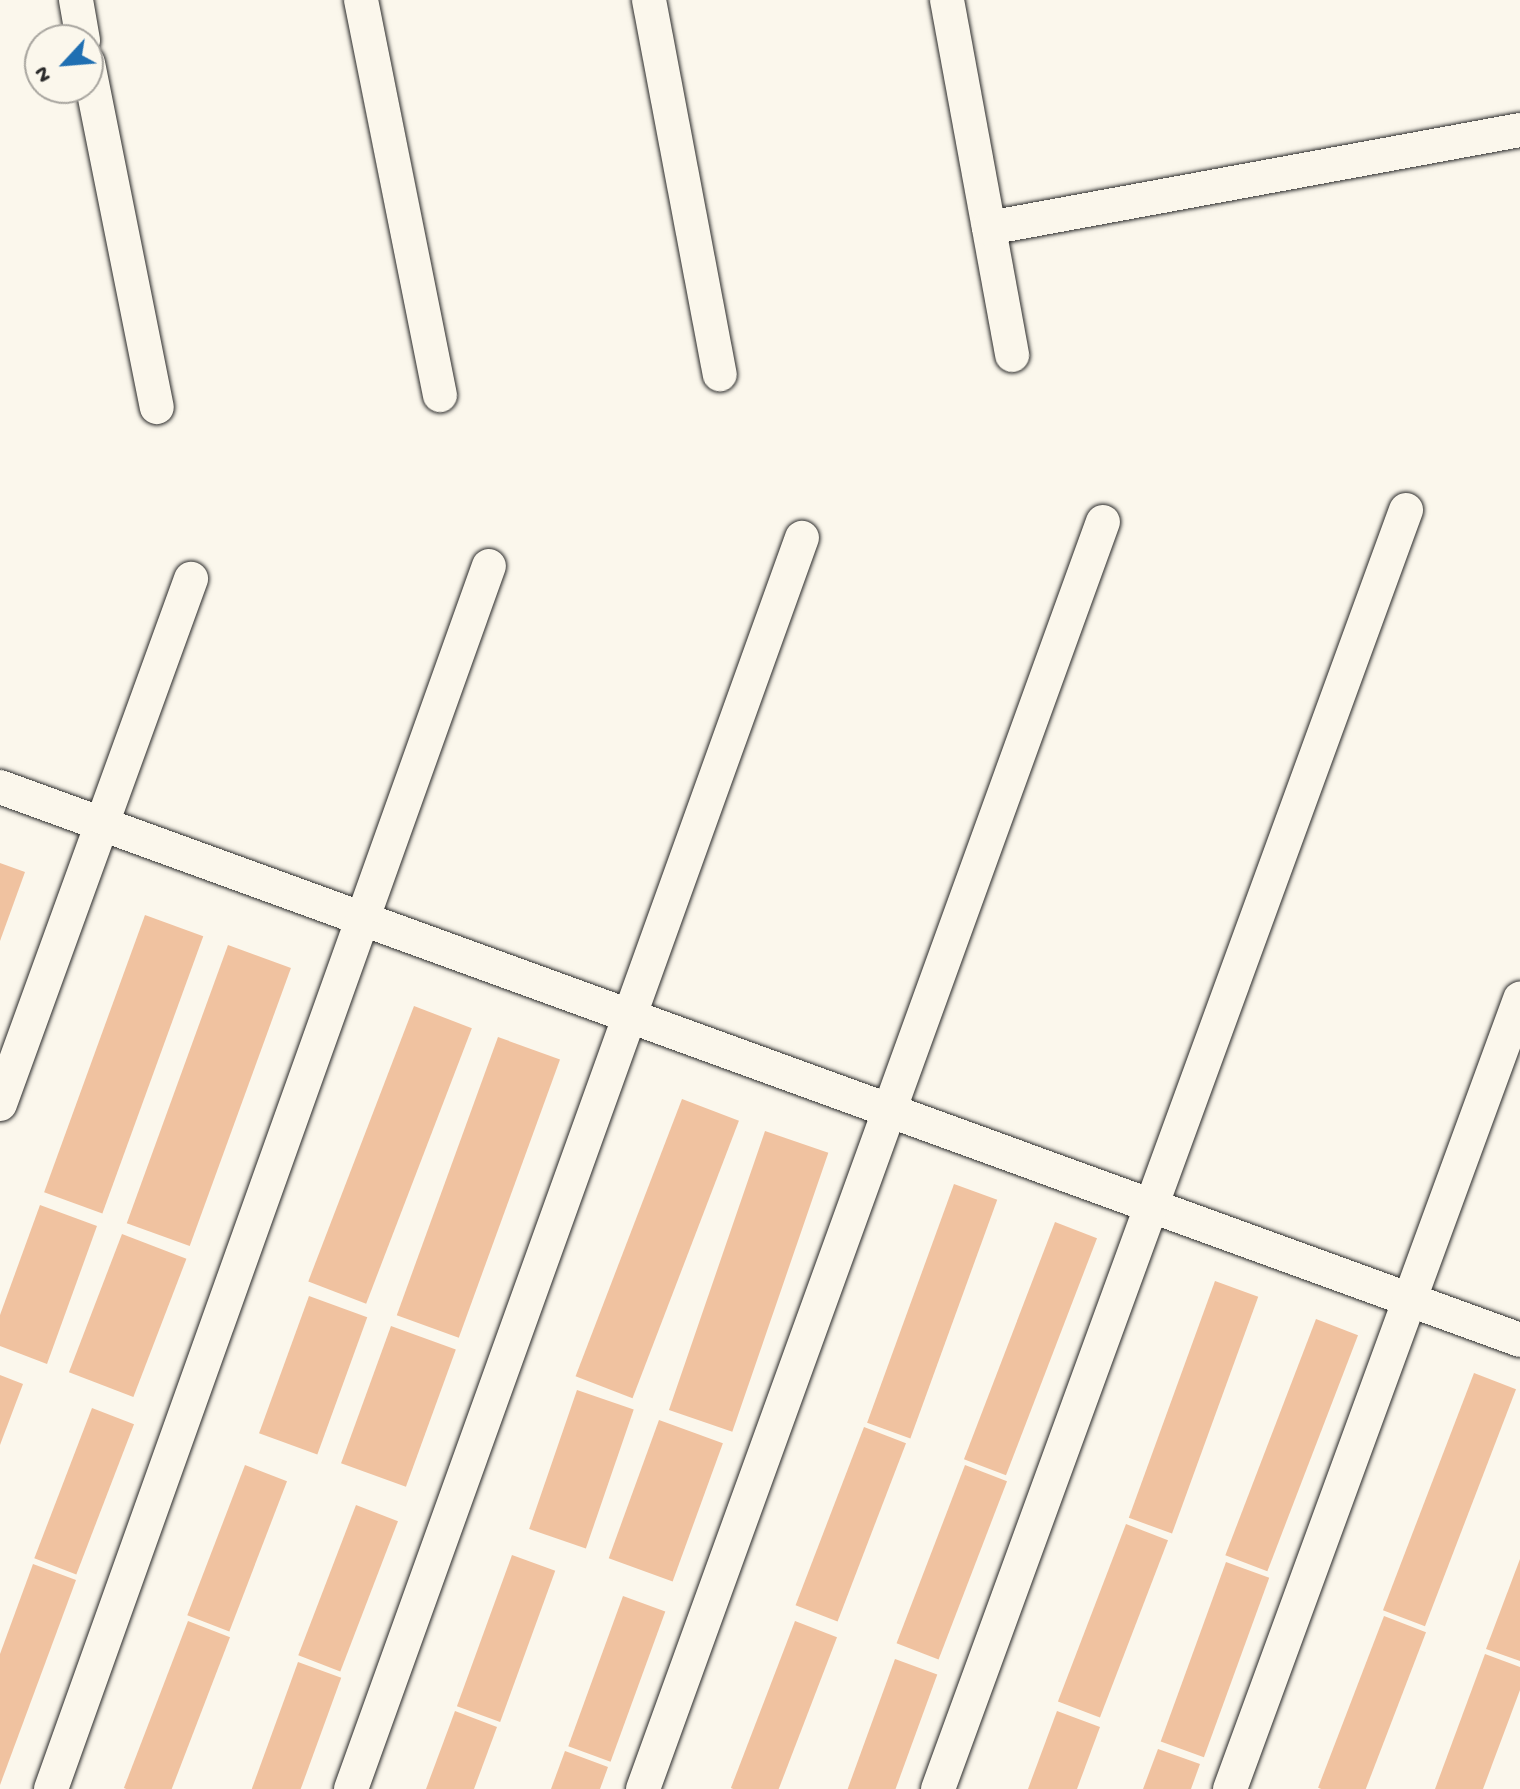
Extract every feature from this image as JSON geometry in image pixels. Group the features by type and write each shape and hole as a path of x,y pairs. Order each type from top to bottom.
{"street":[{"path":"76,0 80,24"},
{"path":"361,0 440,395"},
{"path":"649,0 720,374"},
{"path":"947,0 1012,355"},
{"path":"96,104 157,407"},
{"path":"989,228 1520,130"},
{"path":"938,1789 1406,510"},
{"path":"643,1789 886,1111 1103,522"},
{"path":"351,1789 624,1018 802,538"},
{"path":"51,1789 360,915 489,566"},
{"path":"0,1104 191,579"},
{"path":"0,787 99,827 360,915 624,1018 1520,1340"},
{"path":"1230,1789 1520,999"}],"building":[{"path":"0,863 25,872 0,941"},
{"path":"145,915 203,936 102,1213 44,1192"},
{"path":"228,945 291,968 190,1246 127,1223"},
{"path":"414,1006 472,1028 366,1304 308,1281"},
{"path":"498,1037 560,1060 459,1338 397,1315"},
{"path":"682,1099 739,1121 633,1398 576,1376"},
{"path":"765,1131 828,1153 732,1432 669,1410"},
{"path":"954,1184 997,1200 910,1438 867,1423"},
{"path":"40,1205 97,1226 47,1364 0,1346 0,1315"},
{"path":"1055,1222 1097,1238 1006,1475 964,1459"},
{"path":"122,1234 186,1259 133,1397 69,1372"},
{"path":"1215,1281 1258,1297 1172,1534 1129,1518"},
{"path":"309,1296 367,1317 317,1454 259,1433"},
{"path":"1316,1319 1358,1335 1267,1571 1225,1555"},
{"path":"391,1326 456,1350 406,1487 341,1463"},
{"path":"1474,1373 1516,1389 1425,1626 1383,1610"},
{"path":"0,1375 23,1384 0,1445"},
{"path":"577,1390 634,1410 586,1549 529,1529"},
{"path":"92,1408 134,1424 76,1574 34,1558"},
{"path":"659,1420 723,1443 673,1581 609,1558"},
{"path":"864,1427 906,1443 838,1621 796,1605"},
{"path":"245,1465 287,1481 229,1631 187,1615"},
{"path":"965,1465 1007,1481 939,1659 897,1643"},
{"path":"356,1505 398,1521 340,1671 298,1655"},
{"path":"1126,1524 1168,1540 1100,1718 1058,1701"},
{"path":"512,1555 555,1571 500,1722 457,1706"},
{"path":"1520,1559 1520,1661 1486,1649"},
{"path":"1226,1562 1269,1578 1204,1757 1161,1741"},
{"path":"33,1564 76,1580 0,1785 0,1654"},
{"path":"623,1596 665,1611 611,1762 568,1746"},
{"path":"1384,1616 1426,1632 1366,1789 1318,1788"},
{"path":"188,1621 230,1637 172,1789 124,1788"},
{"path":"795,1621 837,1637 779,1789 731,1788"},
{"path":"1485,1654 1520,1667 1520,1690 1483,1789 1435,1789"},
{"path":"895,1659 937,1674 896,1789 848,1789"},
{"path":"298,1662 341,1678 301,1789 252,1789"},
{"path":"455,1711 497,1727 474,1789 426,1789"},
{"path":"1057,1711 1100,1727 1077,1789 1028,1789"},
{"path":"1158,1749 1200,1764 1191,1789 1143,1789"},
{"path":"565,1751 608,1767 600,1789 551,1789"}]}
